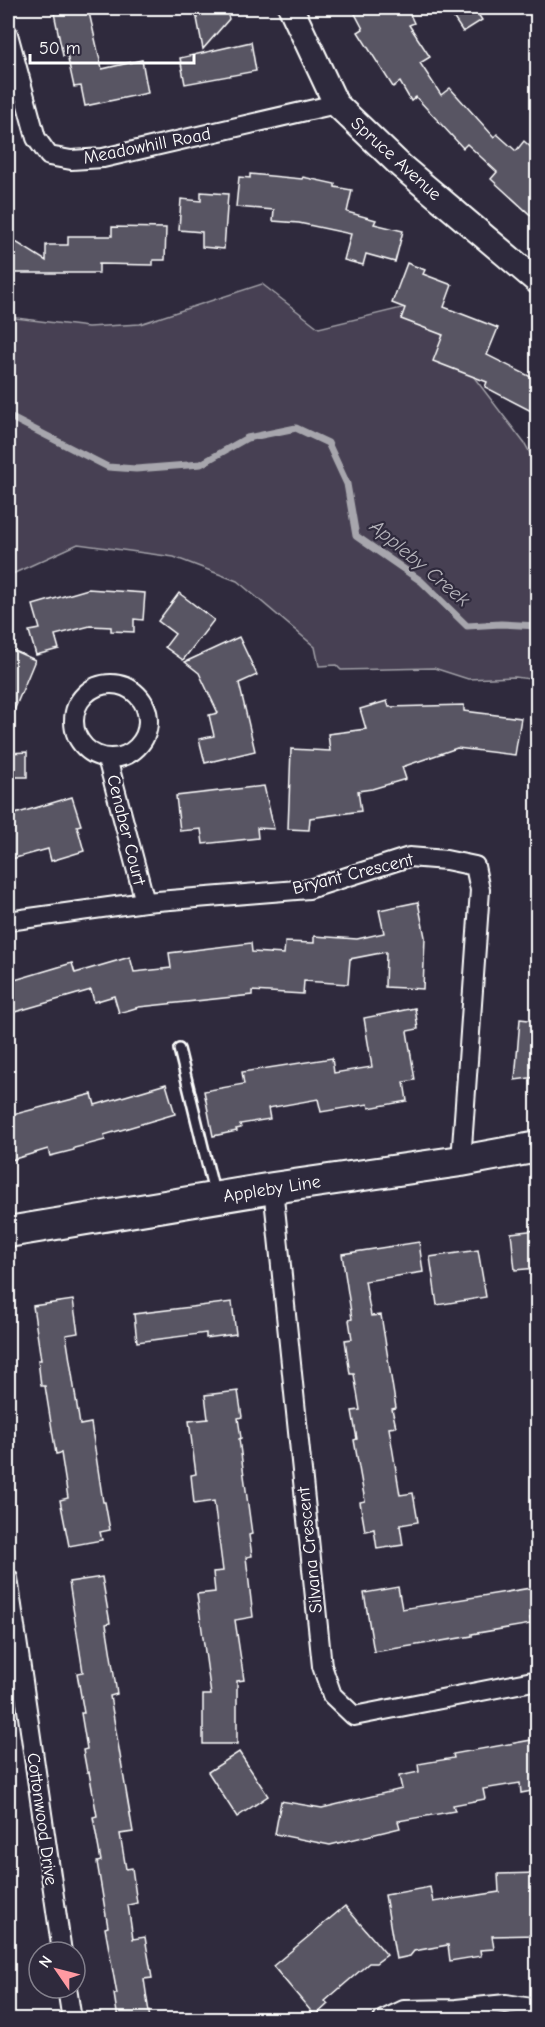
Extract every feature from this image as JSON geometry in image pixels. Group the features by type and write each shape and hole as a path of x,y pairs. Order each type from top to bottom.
{"main road":[{"name":"Appleby Line","path":"8,1233 273,1188 461,1161 537,1147"}],"street":[{"name":"Spruce Avenue","path":"291,8 336,104 401,166 537,282"},
{"name":"Meadowhill Road","path":"8,34 36,138 49,156 71,160 103,158 336,104"},
{"name":"Cenaber Court","path":"109,684 120,685 132,690 146,709 148,721 146,733 140,744 131,752 120,757 107,758 96,755 85,748 74,726 74,714 78,703 86,693 96,687 109,684"},
{"name":"Cenaber Court","path":"107,758 145,902"},
{"name":"Bryant Crescent","path":"8,921 145,902 309,888 409,856 475,866 480,890 461,1161"},
{"name":"Silvana Crescent","path":"273,1188 322,1666 332,1695 354,1716 537,1680"},
{"name":"Cottonwood Drive","path":"8,1578 60,1940"},
{"path":"69,2000 72,2019"},
{"path":"383,2019 404,2010 456,2009 506,2004 537,2009"}],"lane":[{"path":"179,1049 216,1198"}],"shaded area":[{"path":"262,284 319,328 418,304 525,444 537,466 537,680 515,677 468,679 434,668 341,670 336,665 319,666 315,647 237,581 174,557 78,544 8,576 8,314 16,318 88,327 140,324"}],"building":[{"path":"53,8 88,8 102,69 142,60 148,93 85,106 81,86 74,87 67,55 63,56"},
{"path":"195,8 226,8 229,19 203,49"},
{"path":"352,8 407,8 414,23 409,25 430,57 420,63 441,95 450,88 494,137 497,134 516,151 524,141 537,153 537,221 491,179 497,172 467,144 463,148 416,97 411,101 400,82 393,87 358,32 363,29"},
{"path":"447,8 474,8 482,20 463,32"},
{"path":"251,42 256,71 185,84 180,58"},
{"path":"250,174 302,179 303,177 352,190 347,212 376,220 374,224 403,231 395,262 366,254 363,265 344,260 351,234 299,223 273,221 274,210 236,207 239,177 250,178"},
{"path":"201,192 228,194 224,249 202,247 202,232 179,230 181,199 201,201"},
{"path":"112,227 166,228 165,260 153,260 153,265 99,264 99,273 14,273 8,269 8,237 46,261 46,245 68,245 68,236 112,236"},
{"path":"407,263 425,270 423,274 452,285 444,307 498,328 487,355 537,380 537,414 485,387 487,382 433,361 443,335 401,319 405,308 392,303"},
{"path":"88,589 145,593 143,620 134,619 134,632 111,631 111,627 90,626 55,635 59,649 36,655 29,631 40,629 33,605"},
{"path":"179,593 214,620 183,660 165,647 175,634 158,621"},
{"path":"239,637 257,675 239,683 255,751 205,763 199,739 214,736 209,715 218,713 199,673 185,662"},
{"path":"8,648 35,660 8,725"},
{"path":"387,701 389,707 464,705 464,711 521,718 515,755 457,748 402,767 406,779 358,791 361,811 310,818 309,830 288,829 291,749 330,751 328,734 366,729 360,709"},
{"path":"27,752 27,777 8,777 8,753"},
{"path":"264,786 274,829 257,828 258,838 203,844 201,829 180,831 176,796"},
{"path":"72,797 81,825 77,826 84,851 51,861 48,849 8,860 8,816"},
{"path":"418,902 425,937 423,989 385,987 386,952 350,959 348,984 304,981 303,994 252,991 252,995 139,1007 119,1013 114,996 94,1002 91,990 8,1014 8,982 72,963 75,973 130,957 134,972 171,968 169,953 251,943 252,952 284,954 285,942 314,943 314,936 357,939 384,933 379,910"},
{"path":"415,1008 418,1029 407,1031 415,1080 404,1082 407,1101 369,1108 368,1104 321,1112 318,1099 268,1108 270,1119 240,1124 241,1128 236,1129 237,1131 213,1136 204,1091 244,1084 242,1072 332,1058 334,1073 372,1067 364,1018"},
{"path":"520,1019 537,1021 537,1077 515,1080"},
{"path":"166,1084 175,1114 104,1135 105,1140 74,1148 74,1150 50,1156 48,1149 8,1161 8,1116 92,1094 95,1105"},
{"path":"537,1230 537,1268 515,1270 511,1233"},
{"path":"419,1242 423,1272 365,1281 371,1316 381,1315 396,1408 392,1409 396,1427 389,1428 400,1495 413,1493 418,1522 400,1525 403,1545 377,1549 374,1529 365,1531 360,1502 365,1501 354,1440 357,1439 352,1411 360,1410 354,1374 350,1374 345,1340 352,1339 349,1320 352,1319 342,1254"},
{"path":"478,1250 486,1297 437,1305 430,1257"},
{"path":"73,1300 78,1333 66,1335 80,1425 91,1423 103,1502 105,1502 110,1530 100,1532 102,1540 69,1546 60,1500 68,1498 61,1453 56,1454 45,1386 41,1386 38,1360 41,1360 33,1306"},
{"path":"232,1302 236,1334 206,1338 206,1333 137,1342 134,1314"},
{"path":"238,1391 242,1417 238,1418 241,1438 239,1439 252,1534 249,1535 252,1556 246,1557 253,1617 235,1620 244,1680 237,1681 237,1744 203,1744 203,1695 211,1695 197,1594 215,1592 213,1572 223,1571 214,1501 194,1504 191,1475 196,1474 189,1421 208,1419 205,1395"},
{"path":"102,1577 110,1623 106,1624 117,1694 110,1696 133,1832 120,1834 126,1869 132,1868 137,1903 128,1905 133,1939 145,1937 152,1978 144,1979 150,2019 118,2019 114,1994 117,1994 105,1928 108,1927 97,1862 101,1861 93,1817 97,1816 83,1750 87,1749 77,1673 83,1672 69,1582"},
{"path":"398,1587 402,1609 537,1587 537,1617 530,1618 531,1624 374,1652 364,1593"},
{"path":"537,1739 537,1790 521,1793 520,1783 483,1789 485,1799 453,1805 455,1811 398,1821 400,1828 330,1845 275,1834 281,1801 322,1808 402,1789 399,1776 419,1772 418,1764 454,1758 453,1754"},
{"path":"239,1752 268,1796 237,1817 208,1772"},
{"path":"537,1873 537,1935 492,1936 494,1949 480,1950 481,1956 450,1961 448,1945 414,1951 410,1956 396,1959 385,1895 430,1887 433,1902 499,1892 498,1874"},
{"path":"345,1906 387,1955 376,1963 369,1963 325,2001 328,2004 315,2016 273,1966"}],"waterway":[{"name":"Appleby Creek","path":"8,416 108,467 136,469 201,464 247,438 296,428 328,443 347,484 356,536 421,581 467,626 501,624 538,626"}]}
